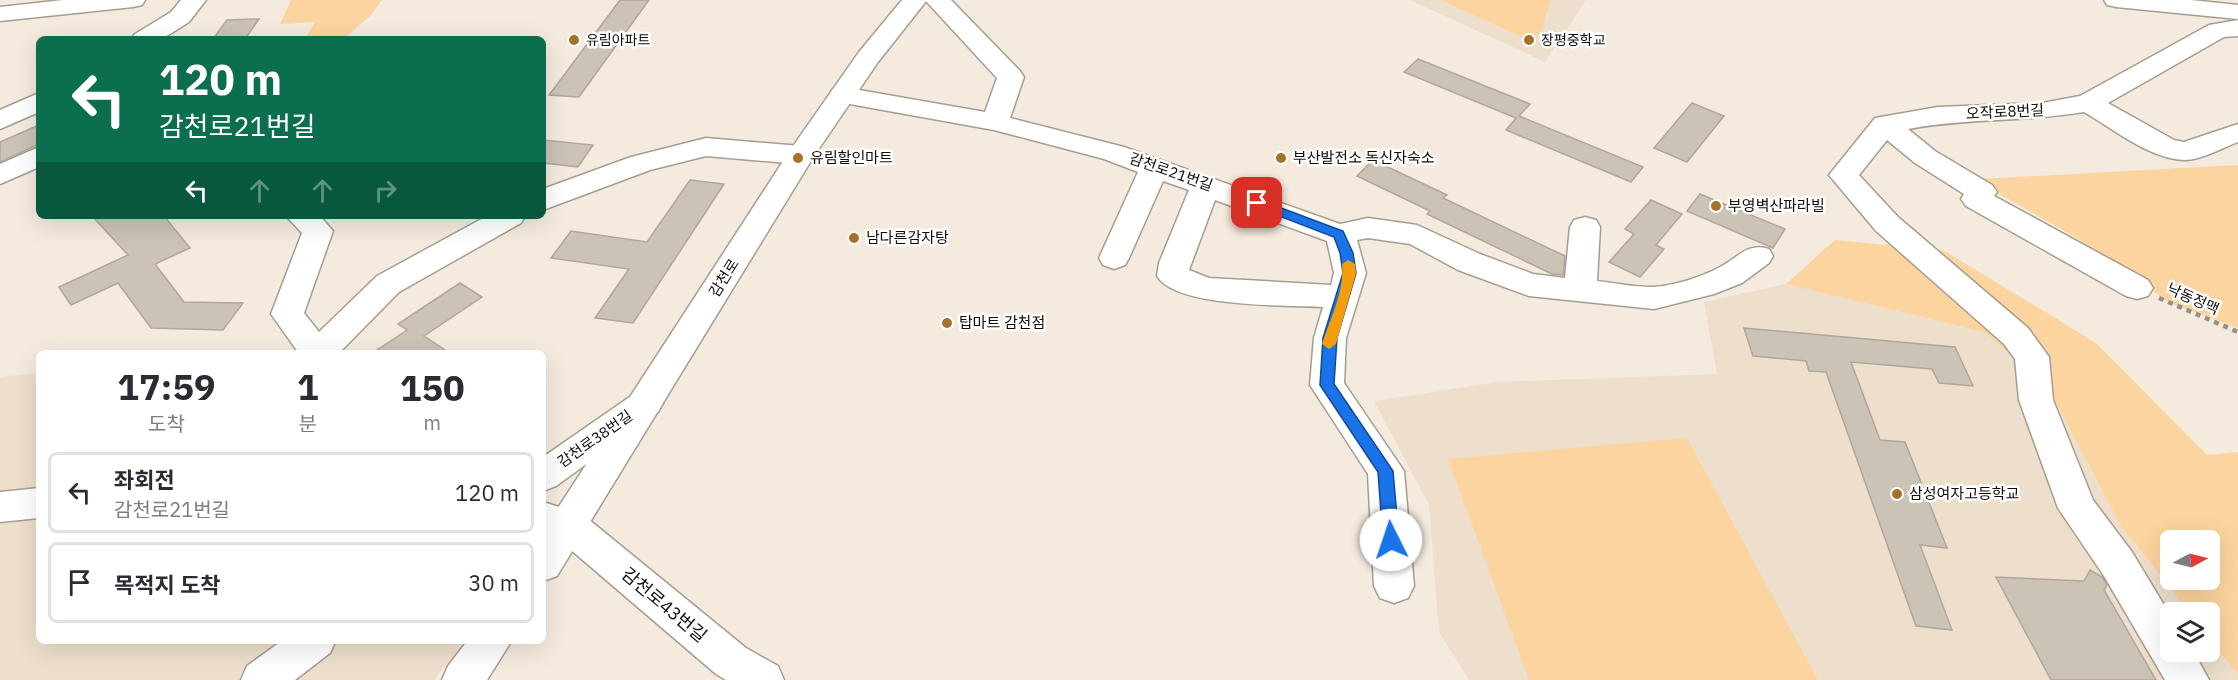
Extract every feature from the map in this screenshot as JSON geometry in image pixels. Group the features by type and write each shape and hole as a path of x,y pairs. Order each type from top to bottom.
{"street":[{"path":"0,14 133,0"},
{"path":"149,36 180,16 194,0"},
{"name":"감천로","path":"546,554 556,521 647,402 801,155 893,24 915,0"},
{"path":"937,0 1011,77 995,122"},
{"path":"2116,0 2182,3 2238,12"},
{"path":"2182,3 2226,33"},
{"name":"오작로8번길","path":"1885,124 1938,114 2042,111 2088,103 2226,33"},
{"name":"감천로21번길","path":"842,95 995,122 1114,153 1206,184 1339,234"},
{"path":"0,121 36,103"},
{"path":"2088,103 2167,148 2176,150 2186,151 2238,133"},
{"path":"2138,288 1977,199 1982,192 1925,157 1885,124 1843,176 1887,224 2016,336 2032,357 2036,400 2076,508 2118,564 2187,680"},
{"path":"546,199 641,163 706,147 801,155"},
{"path":"0,175 36,157"},
{"path":"1114,258 1155,167"},
{"path":"1206,184 1175,263 1173,276 1205,290 1344,297"},
{"path":"304,219 318,231 287,314 316,350"},
{"path":"320,350 388,284 505,219"},
{"path":"1580,291 1585,227"},
{"path":"1394,586 1386,471 1327,385 1330,338 1350,273 1347,253 1339,234 1368,228 1417,235 1469,262 1529,285 1654,298 1703,286 1731,276 1758,256"},
{"name":"감천로38번길","path":"546,474 647,402"},
{"path":"0,507 36,503"},
{"name":"감천로43번길","path":"556,521 731,661 763,680"},
{"path":"262,680 311,644"},
{"path":"463,680 489,644"}],"path":[{"name":"낙동정맥","path":"2138,288 2238,333"}],"shaded area":[{"path":"291,0 382,0 371,15 346,36 307,36 315,22 280,24"},
{"name":"장평중학교","path":"1410,0 1586,0 1545,62"},
{"path":"1441,0 1550,0 1541,34 1526,39"},
{"path":"2238,165 2238,328 2170,303 2077,238 1987,187 1979,179"},
{"path":"1835,240 1943,250 2096,343 2207,455 2238,452 2238,675 2220,652 2220,602 2181,602 2172,590 2220,590 2220,530 2160,530 2160,575 2121,526 2048,388 1984,332 1786,284"},
{"path":"1786,284 1984,332 2048,388 2121,526 2160,575 2160,590 2172,590 2181,602 2160,602 2160,662 2220,662 2220,652 2238,675 2238,680 1469,680 1439,632 1429,505 1374,401 1498,382 1717,374 1704,302"},
{"path":"36,373 36,644 462,644 434,680 0,680 0,377"},
{"path":"1687,438 1818,680 1529,680 1448,459"}],"building":[{"path":"620,0 649,0 579,97 549,95"},
{"path":"259,19 247,36 215,36 227,20"},
{"path":"1418,59 1530,104 1519,116 1643,167 1631,182 1506,130 1516,118 1404,72"},
{"path":"1692,103 1724,116 1687,162 1654,148"},
{"path":"36,126 36,145 0,162 0,142"},
{"path":"546,140 593,145 578,167 546,163"},
{"path":"1373,160 1447,195 1443,198 1565,256 1563,275 1552,274 1427,214 1430,211 1357,176"},
{"path":"690,180 724,184 633,323 595,318 629,269 551,258 571,231 647,242"},
{"path":"1700,194 1785,229 1773,248 1687,211"},
{"path":"1651,200 1682,214 1656,245 1664,249 1640,277 1609,262 1634,234 1625,229"},
{"path":"95,219 166,219 190,248 155,264 184,302 243,303 223,330 151,328 118,283 71,305 59,287 128,255"},
{"path":"460,283 482,297 424,336 445,350 377,350 407,330 398,324"},
{"name":"삼성여자고등학교","path":"1744,328 1955,347 1973,386 1939,383 1932,369 1851,362 1880,440 1905,442 1947,548 1920,545 1952,630 1916,626 1826,372 1809,371 1806,361 1753,356"},
{"path":"2090,570 2102,577 2107,585 2104,590 2156,680 2051,680 1996,577 2084,581"}],"slow traffic":[{"path":"1329,344 1350,273 1348,264"}],"place":[{"name":"유림아파트","path":"574,40"},
{"name":"장평중학교","path":"1529,40"},
{"name":"유림할인마트","path":"798,158"},
{"name":"부산발전소 독신자숙소","path":"1281,158"},
{"name":"부영벽산파라빌","path":"1716,206"},
{"name":"남다른감자탕","path":"854,238"},
{"name":"탑마트 감천점","path":"947,323"},
{"name":"삼성여자고등학교","path":"1897,494"}],"route":[{"path":"1257,203 1339,234 1347,253 1350,273 1330,338 1327,385 1386,471 1391,540"}]}
